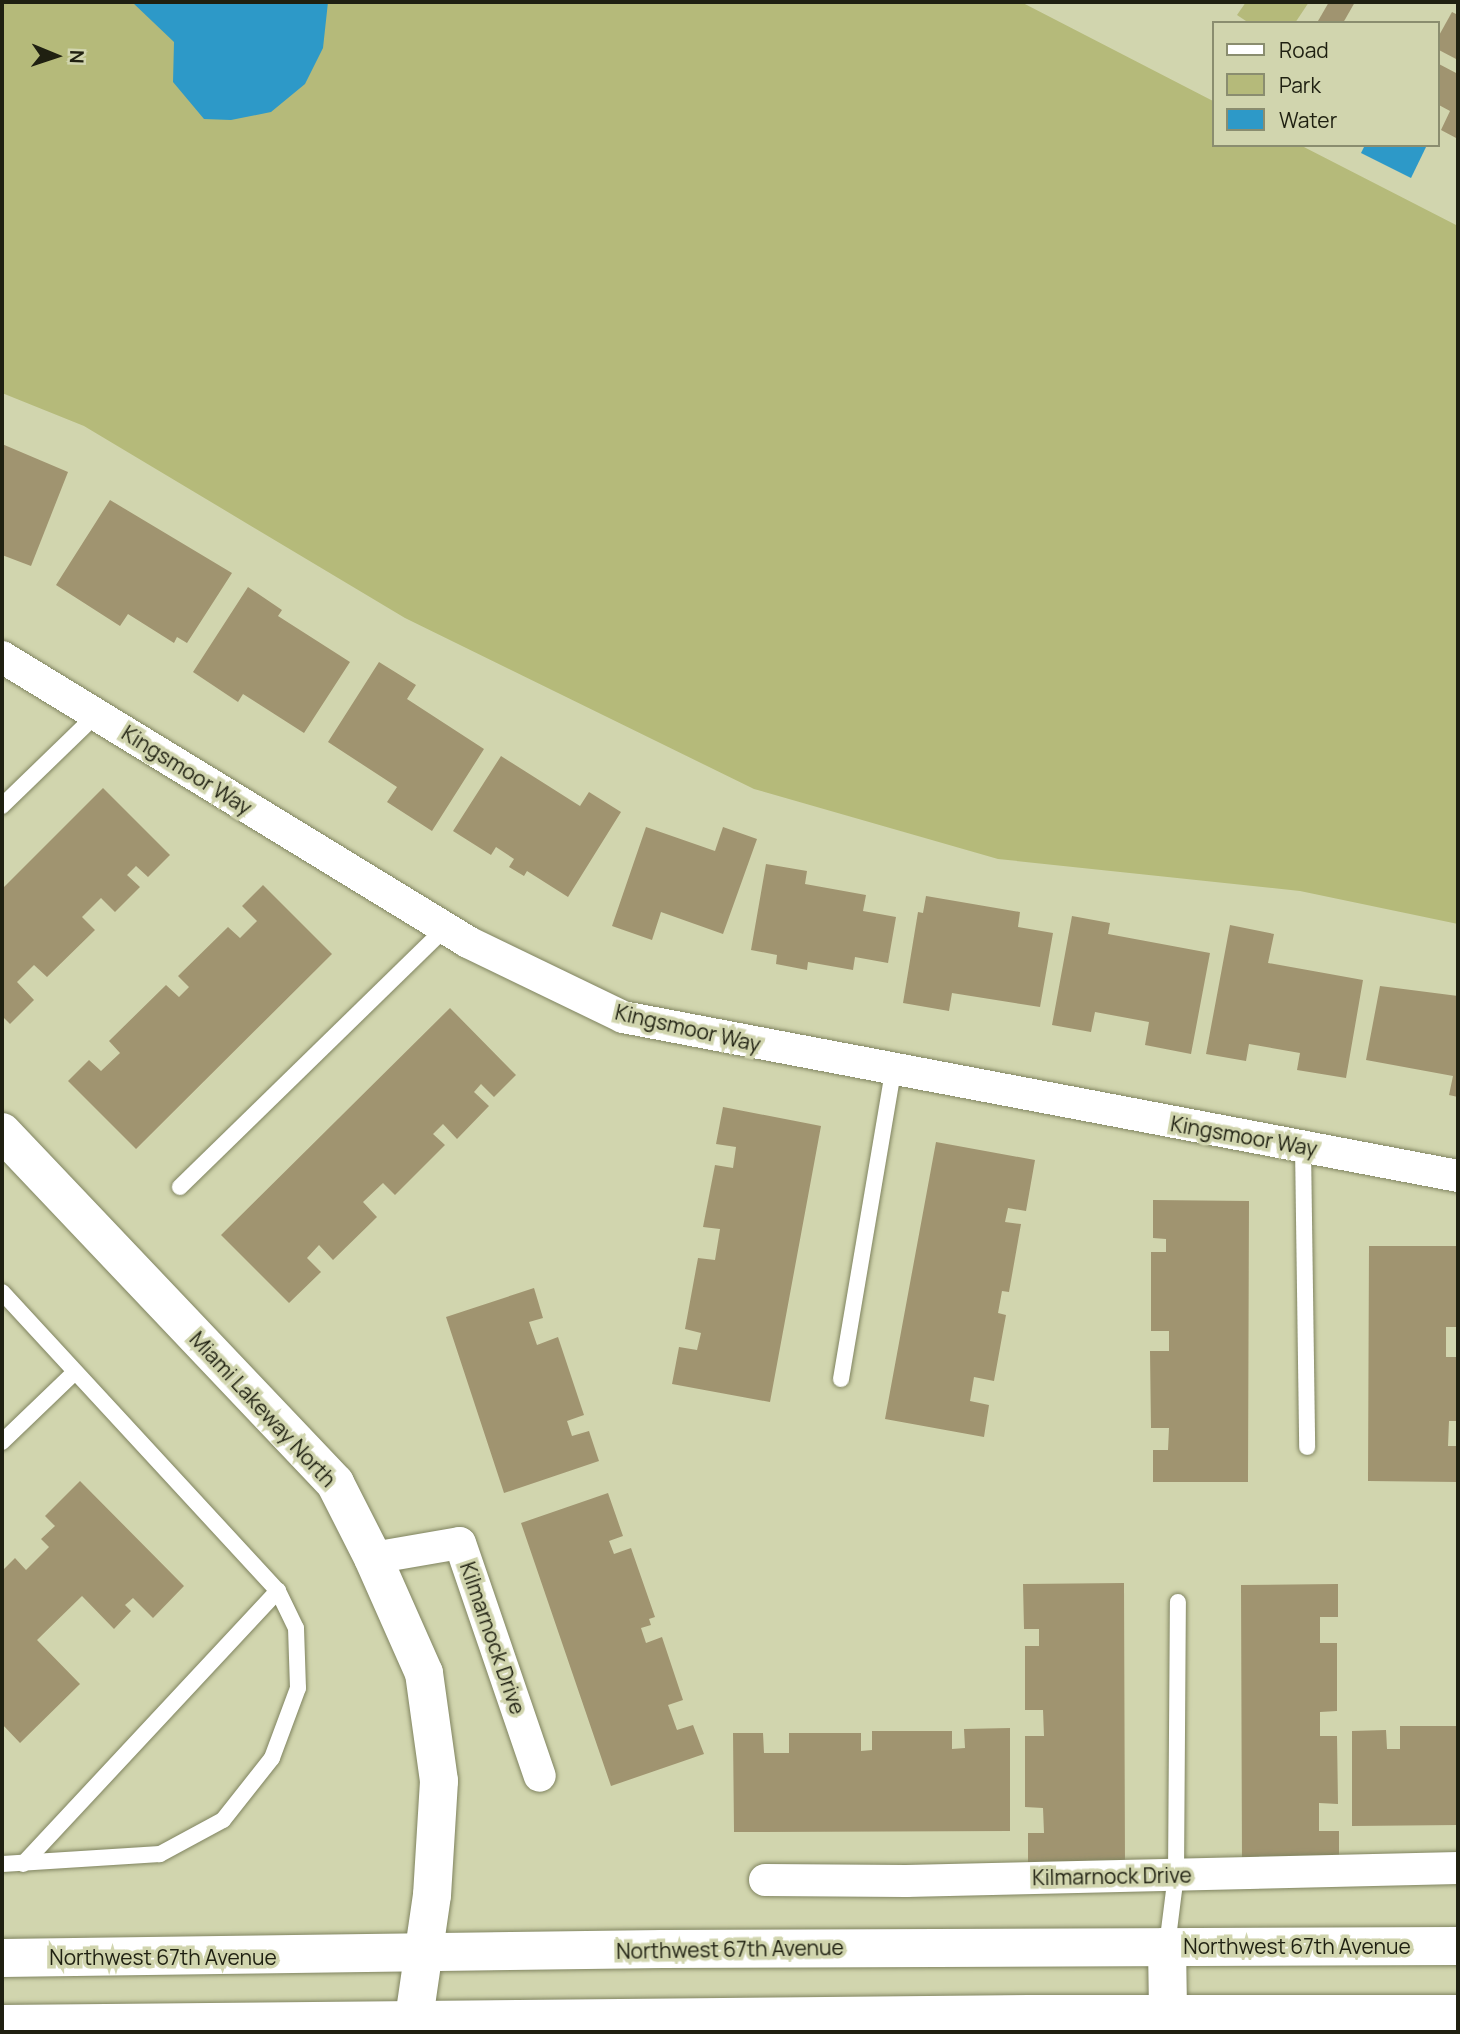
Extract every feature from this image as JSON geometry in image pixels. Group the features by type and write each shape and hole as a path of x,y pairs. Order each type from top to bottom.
{"main road":[{"name":"Miami Lakeway North","path":"2,1132 335,1483 373,1558 424,1673 439,1781 432,1895 413,2027"},
{"path":"1167,1946 1168,2013"},
{"name":"Northwest 67th Avenue","path":"2,1958 422,1955 674,1949 1458,1946"},
{"path":"2,2024 413,2027 1168,2013 1458,2014"}],"street":[{"name":"Kingsmoor Way","path":"2,657 445,928 623,1017 893,1071 1458,1176"},
{"name":"Kilmarnock Drive","path":"373,1558 460,1543 540,1776"},
{"name":"Kilmarnock Drive","path":"765,1880 1176,1875 1458,1868"}],"lane":[{"path":"2,806 96,715"},
{"path":"180,1187 445,928"},
{"path":"841,1379 893,1071"},
{"path":"1303,1147 1307,1447"},
{"path":"2,1292 278,1591 296,1628 298,1688 272,1758 223,1820 160,1854 2,1864"},
{"path":"2,1443 75,1372"},
{"path":"23,1864 278,1591"},
{"path":"1167,1946 1176,1875 1178,1602"}],"green space":[{"path":"2,2 1021,2 1212,100 1212,147 1304,147 1458,226 1458,924 1300,891 998,859 754,789 405,618 84,426 2,393"},
{"path":"1246,2 1309,2 1296,21 1246,21 1237,15"}],"water":[{"path":"132,2 328,2 323,48 305,84 271,112 231,120 204,119 173,82 174,42"},
{"path":"1364,147 1426,147 1411,178 1361,153"}],"building":[{"path":"1329,2 1355,2 1344,21 1318,21"},
{"path":"1452,12 1458,15 1458,60 1439,50 1439,35"},
{"path":"1439,64 1458,74 1458,139 1441,130 1450,111 1439,105"},
{"path":"2,444 68,472 31,566 2,555"},
{"path":"110,500 232,573 187,643 177,637 174,643 128,614 120,626 56,585"},
{"path":"248,587 282,610 278,616 350,662 304,733 243,694 238,702 193,672"},
{"path":"379,662 416,685 407,699 484,749 432,831 387,802 397,787 328,742"},
{"path":"501,756 580,806 589,792 621,812 568,897 527,871 524,876 509,867 514,859 496,847 491,855 453,831"},
{"path":"103,788 170,855 148,877 136,866 127,875 140,887 115,912 101,898 82,917 95,930 47,977 34,965 17,982 34,1000 10,1024 2,1016 2,889"},
{"path":"646,827 715,851 723,827 757,839 723,934 661,912 652,940 612,926"},
{"path":"766,864 807,871 805,884 866,895 863,911 896,917 888,963 855,957 853,970 808,962 807,970 776,964 777,955 751,950"},
{"path":"263,885 332,954 136,1149 68,1081 89,1060 101,1071 120,1053 109,1041 166,985 179,997 189,987 178,976 228,927 240,938 257,921 242,906"},
{"path":"926,896 1020,912 1018,927 1053,933 1040,1007 952,993 949,1011 903,1003 918,912 923,913"},
{"path":"1072,916 1110,923 1108,934 1210,953 1191,1054 1145,1045 1149,1022 1095,1012 1091,1032 1052,1025"},
{"path":"1230,925 1274,934 1268,963 1363,980 1346,1078 1297,1070 1300,1053 1249,1044 1246,1061 1206,1054"},
{"path":"1380,986 1458,996 1458,1097 1449,1095 1453,1076 1366,1060"},
{"path":"450,1008 516,1075 494,1097 481,1084 474,1092 489,1106 457,1139 443,1124 433,1134 445,1145 395,1195 383,1183 363,1202 377,1217 333,1260 319,1245 307,1258 321,1272 289,1303 221,1235"},
{"path":"723,1107 821,1126 770,1402 672,1384 679,1347 697,1350 701,1333 685,1329 698,1258 715,1260 720,1229 703,1227 715,1165 733,1168 736,1147 716,1144"},
{"path":"936,1142 1035,1160 1026,1211 1008,1208 1005,1222 1021,1224 1009,1292 1002,1291 998,1313 1006,1315 994,1381 974,1377 970,1401 989,1405 984,1437 885,1419"},
{"path":"1153,1200 1249,1201 1248,1482 1153,1482 1153,1450 1168,1450 1169,1428 1151,1428 1150,1351 1169,1351 1169,1331 1151,1331 1151,1252 1166,1252 1166,1239 1153,1238"},
{"path":"1369,1246 1458,1246 1458,1327 1446,1327 1446,1357 1458,1357 1458,1421 1449,1421 1448,1446 1458,1446 1458,1482 1368,1481"},
{"path":"534,1288 543,1318 529,1322 537,1345 558,1337 584,1415 567,1421 572,1436 589,1431 599,1461 504,1493 446,1317"},
{"path":"80,1481 184,1586 153,1618 133,1598 125,1605 131,1611 114,1629 82,1596 37,1640 80,1684 20,1743 2,1724 2,1571 15,1558 26,1570 49,1547 41,1539 55,1526 45,1516"},
{"path":"608,1493 623,1536 609,1541 614,1554 631,1548 655,1617 649,1619 651,1625 641,1628 646,1643 662,1637 683,1700 668,1705 677,1730 693,1725 704,1754 611,1786 521,1523"},
{"path":"1124,1583 1125,1864 1028,1864 1028,1833 1044,1833 1043,1808 1025,1807 1025,1736 1044,1736 1043,1710 1025,1710 1025,1646 1039,1646 1039,1629 1024,1629 1023,1584"},
{"path":"1338,1584 1338,1617 1320,1617 1320,1643 1337,1643 1337,1711 1320,1712 1320,1736 1337,1736 1338,1804 1319,1803 1319,1831 1339,1831 1339,1864 1242,1864 1241,1585"},
{"path":"1400,1726 1458,1726 1458,1825 1352,1826 1352,1731 1386,1730 1387,1749 1400,1749"},
{"path":"1010,1728 1010,1831 734,1832 733,1733 763,1733 764,1753 789,1753 789,1733 861,1733 861,1751 872,1750 872,1731 952,1731 952,1749 965,1748 964,1729"}]}
